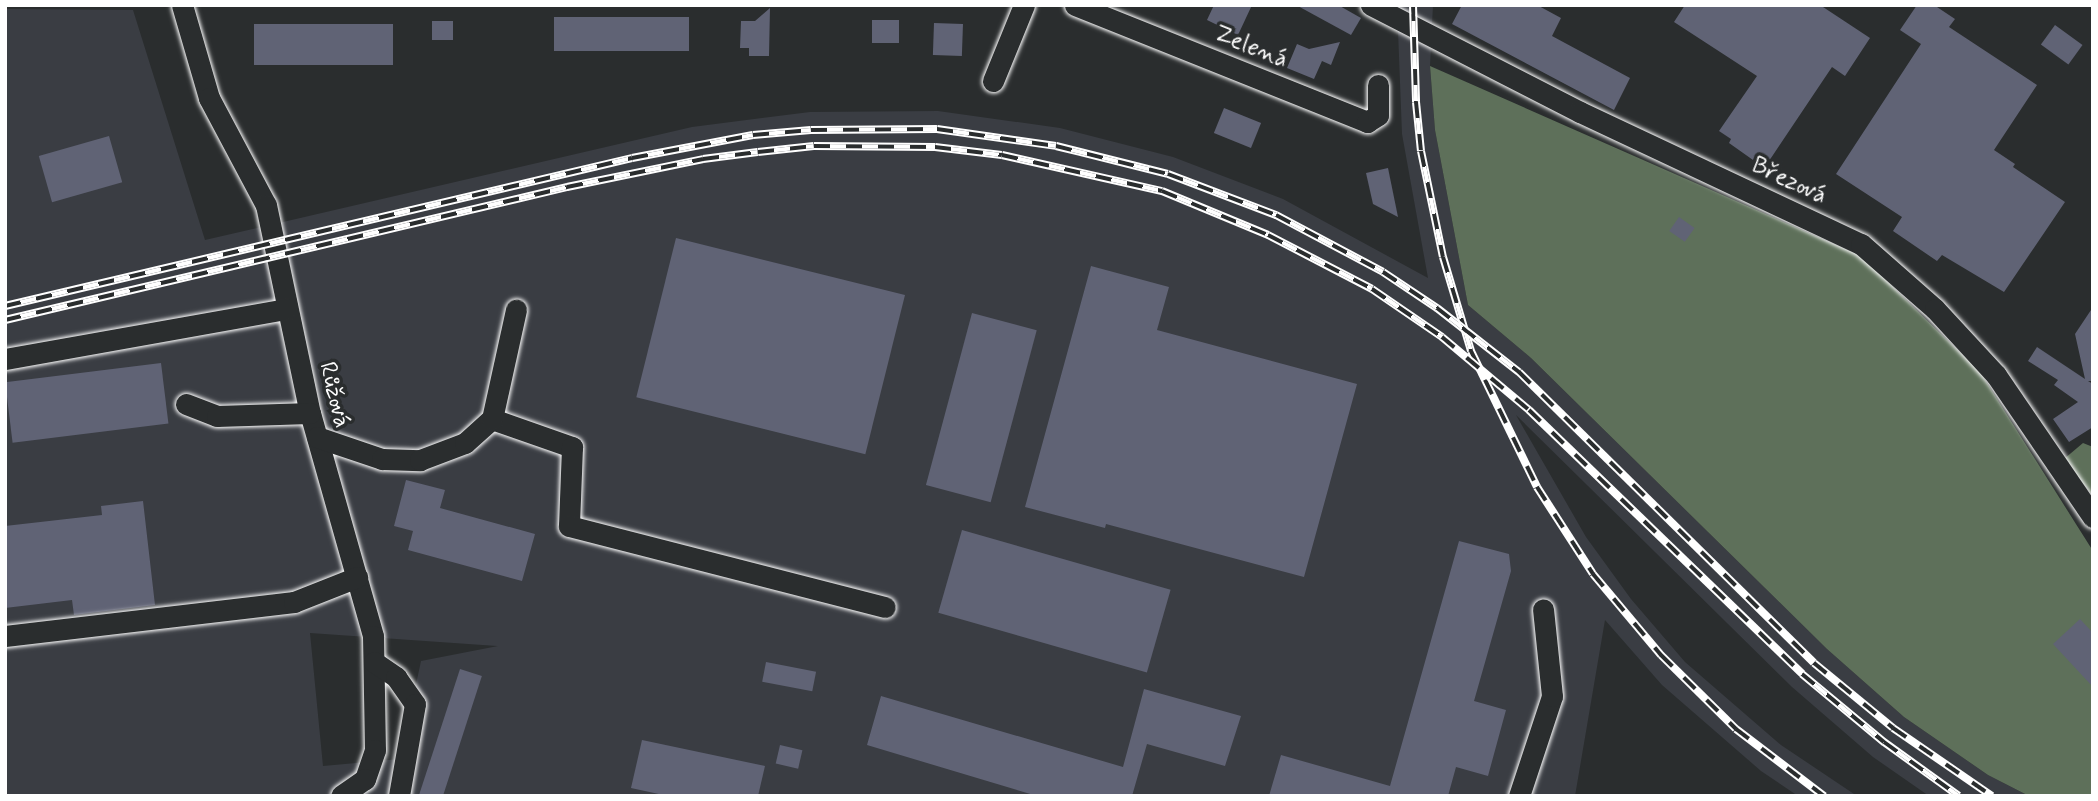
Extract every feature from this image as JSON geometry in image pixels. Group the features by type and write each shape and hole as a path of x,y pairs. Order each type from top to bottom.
{"street":[{"name":"Růžová","path":"182,5 209,98 266,205 310,413 373,636 375,751 365,779 341,796"},
{"path":"993,81 1024,5"},
{"name":"Zelená","path":"1075,5 1367,122 1378,115 1378,85"},
{"name":"Březová","path":"1371,5 1580,112 1861,244 1935,309 1996,375 2093,517"},
{"path":"5,359 287,309"},
{"path":"317,437 382,459 420,460 465,443 492,419 516,310"},
{"path":"186,404 217,416 310,413"},
{"path":"492,419 572,447 569,526 885,607"},
{"path":"5,636 294,602 356,578"},
{"path":"1519,796 1552,696 1543,609"},
{"path":"374,662 396,677 415,704 399,796"}],"shaded area":[{"path":"1397,5 1433,5 1430,66 1435,130 1468,305 1531,358 1827,649 1904,717 1988,775 2029,796 1929,796 1873,757 1792,687 1516,415 1586,537 1631,599 1685,662 1781,745 1857,796 1798,796 1761,771 1662,685 1605,620 1575,796 5,796 5,9 133,10 205,240 692,127 810,112 938,111 1060,128 1173,157 1283,199 1428,278 1402,134","holes":["310,633 498,646 421,661 400,759 323,766"]}],"green space":[{"path":"1430,66 1861,256 1980,372 2093,551 2093,796 2029,796 1988,775 1904,717 1827,649 1531,358 1468,305 1435,130"},
{"path":"2083,443 2093,447 2093,496 2064,459"}],"building":[{"path":"1214,5 1252,5 1238,35 1207,20"},
{"path":"1296,5 1338,5 1361,18 1351,35"},
{"path":"1462,5 1537,5 1561,18 1552,36 1630,78 1614,110 1452,24"},
{"path":"1685,5 1820,5 1870,38 1845,76 1832,67 1767,164 1756,156 1753,160 1729,143 1731,139 1719,131 1757,76 1674,22"},
{"path":"1917,5 1934,5 1955,19 1949,27 2037,85 1994,150 2015,164 2013,167 2065,202 2004,292 1942,255 1937,261 1893,231 1902,217 1836,174 1921,44 1900,30"},
{"path":"770,8 769,56 749,56 749,48 740,48 741,21 755,21"},
{"path":"554,17 689,17 689,51 554,51"},
{"path":"872,20 899,20 899,43 872,43"},
{"path":"432,21 453,21 453,40 432,40"},
{"path":"934,23 963,24 962,56 933,55"},
{"path":"254,24 393,24 393,65 254,65"},
{"path":"2055,25 2083,45 2068,64 2041,44"},
{"path":"1340,42 1331,65 1322,61 1314,79 1287,68 1297,44 1309,49"},
{"path":"1224,108 1261,123 1251,148 1214,133"},
{"path":"109,136 122,182 52,202 39,156"},
{"path":"1388,168 1398,217 1373,204 1366,173"},
{"path":"1679,217 1695,228 1685,242 1669,231"},
{"path":"676,238 905,295 865,454 636,397"},
{"path":"1091,266 1169,287 1157,330 1357,384 1304,577 1106,524 1105,528 1025,507"},
{"path":"2093,307 2093,381 2088,381 2093,384 2093,427 2069,442 2053,419 2078,402 2054,385 2058,380 2028,361 2037,347 2085,379 2075,334"},
{"path":"972,313 1037,330 991,502 926,485"},
{"path":"161,363 168,424 13,443 5,382"},
{"path":"406,480 445,490 440,508 535,534 522,581 408,550 413,531 394,526"},
{"path":"143,501 155,605 74,615 72,600 5,608 5,526 102,515 101,506"},
{"path":"962,530 1171,590 1147,672 938,613"},
{"path":"1459,541 1509,554 1511,571 1474,701 1506,710 1488,776 1456,767 1448,796 1269,796 1281,755 1390,786"},
{"path":"2080,619 2093,633 2093,687 2053,644"},
{"path":"766,662 816,672 812,691 762,682"},
{"path":"460,669 482,676 443,796 419,795"},
{"path":"1144,689 1241,716 1225,766 1147,744 1132,796 1037,796 867,745 881,696 1123,767"},
{"path":"642,740 765,766 758,796 668,796 631,788"},
{"path":"780,745 802,750 798,769 776,764"}],"railway":[{"path":"1413,5 1416,102 1421,151 1443,257 1471,351 1537,487 1593,574 1661,655 1736,729 1824,796"},
{"path":"5,306 632,158 753,135 811,130 937,129 1056,146 1168,174 1276,215 1383,272 1437,308 1519,372 1814,663 1893,728 1992,796"},
{"path":"5,320 567,187 703,159 758,152 814,146 935,147 1002,155 1162,191 1268,235 1372,289 1442,337 1529,410 1802,674 1884,742 1959,796"}]}
